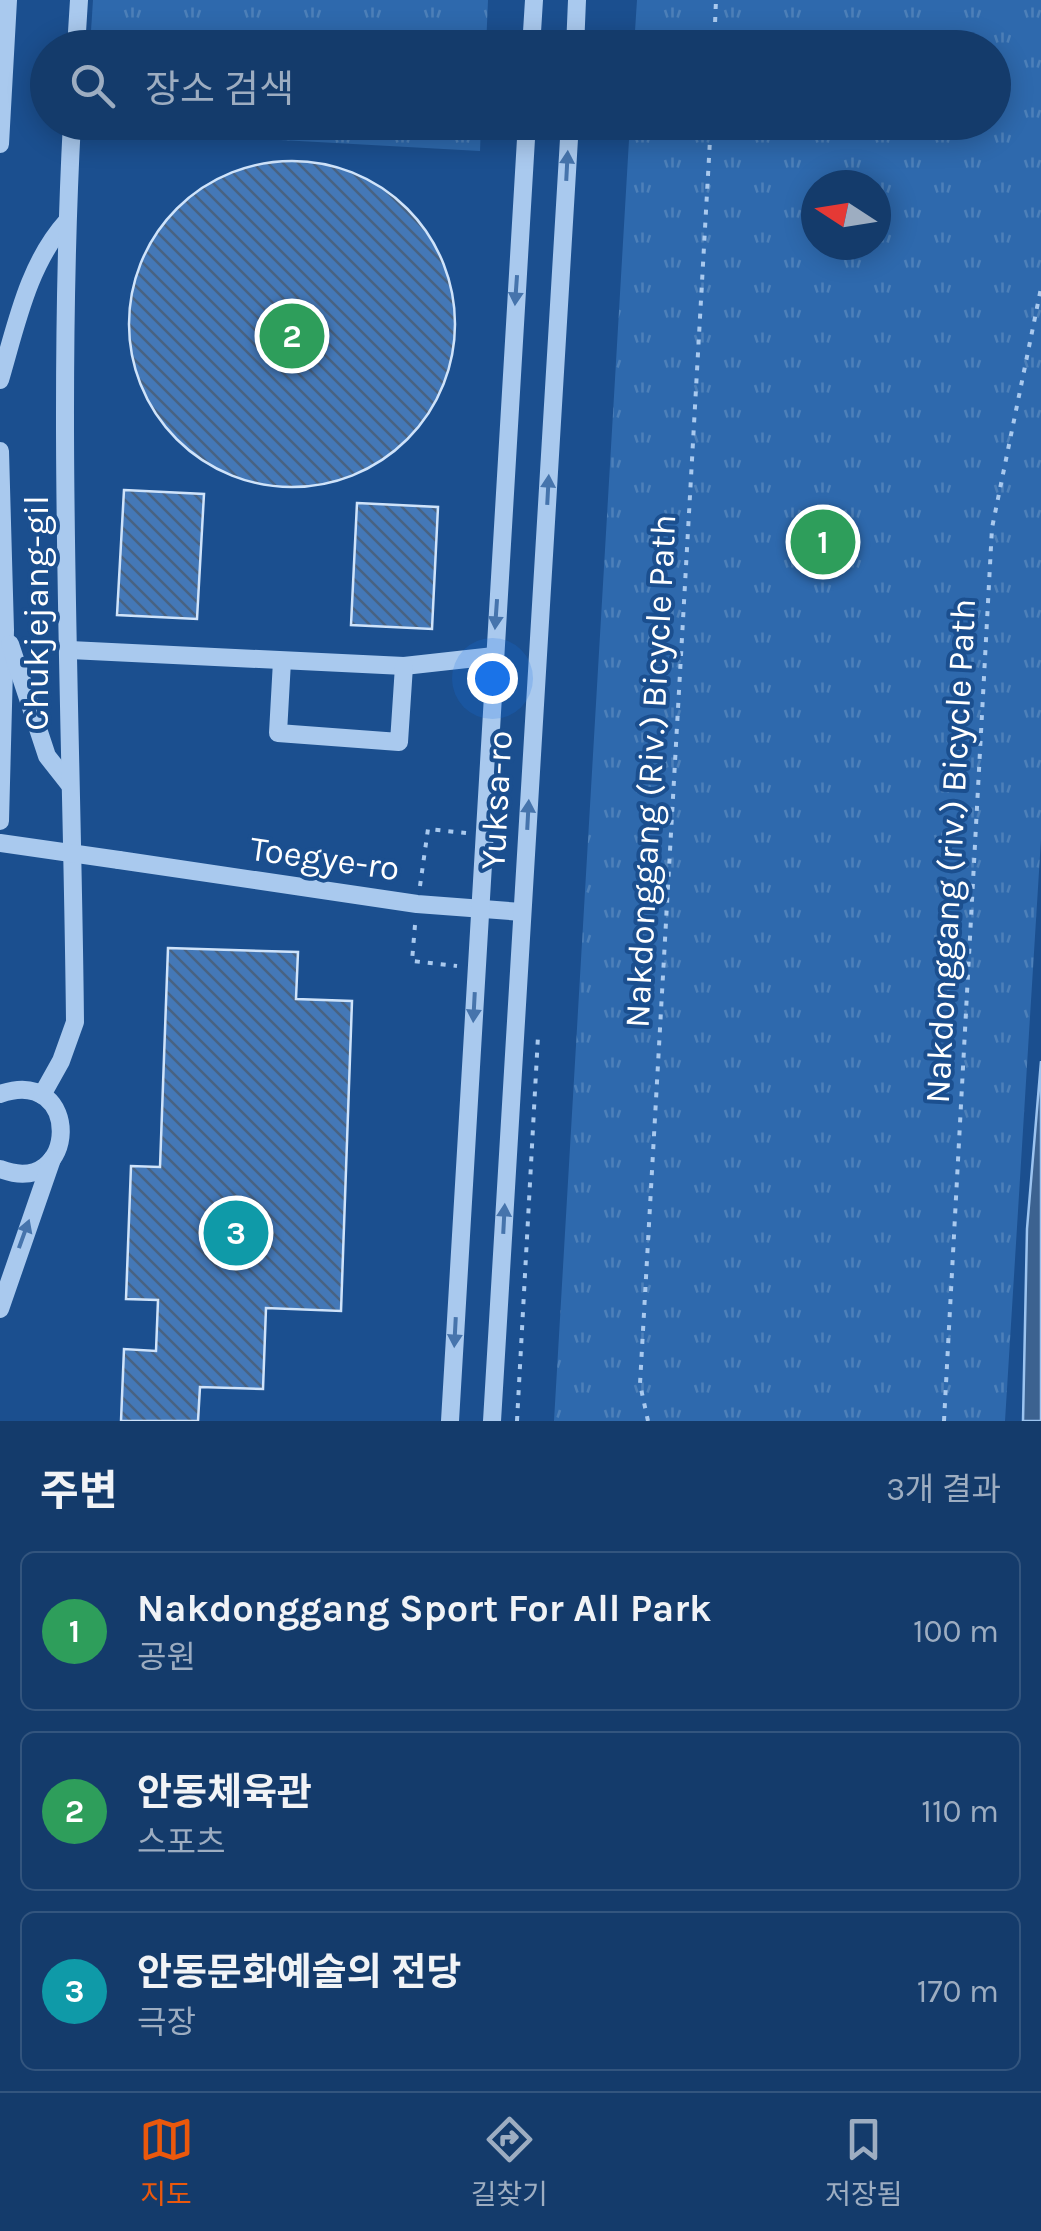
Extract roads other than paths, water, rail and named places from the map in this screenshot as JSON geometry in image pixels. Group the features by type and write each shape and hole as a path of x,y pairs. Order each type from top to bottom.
{"street":[{"path":"0,144 8,0"},
{"path":"77,30 79,0"},
{"path":"533,30 534,0"},
{"path":"576,30 578,0"},
{"name":"Chukjejang-gil","path":"42,1095 62,1061 76,1022 69,784 66,221 71,140"},
{"name":"Yuksa-ro","path":"450,1421 526,140"},
{"name":"Yuksa-ro","path":"492,1421 569,140"},
{"path":"0,380 25,297 48,242 66,221"},
{"path":"0,451 6,630 0,821"},
{"path":"6,630 47,756 69,784"},
{"path":"70,650 404,666 494,656"},
{"path":"282,660 278,734 399,742 404,666"},
{"name":"Toegye-ro","path":"0,843 479,910 522,912"},
{"path":"0,1094 28,1090 42,1095 53,1105 62,1132 0,1310"},
{"path":"0,1169 28,1174 52,1160"}],"place":[{"name":"안동체육관","path":"292,336"},
{"name":"Nakdonggang Sport For All Park","path":"823,542"},
{"name":"안동문화예술의 전당","path":"236,1233"}]}
